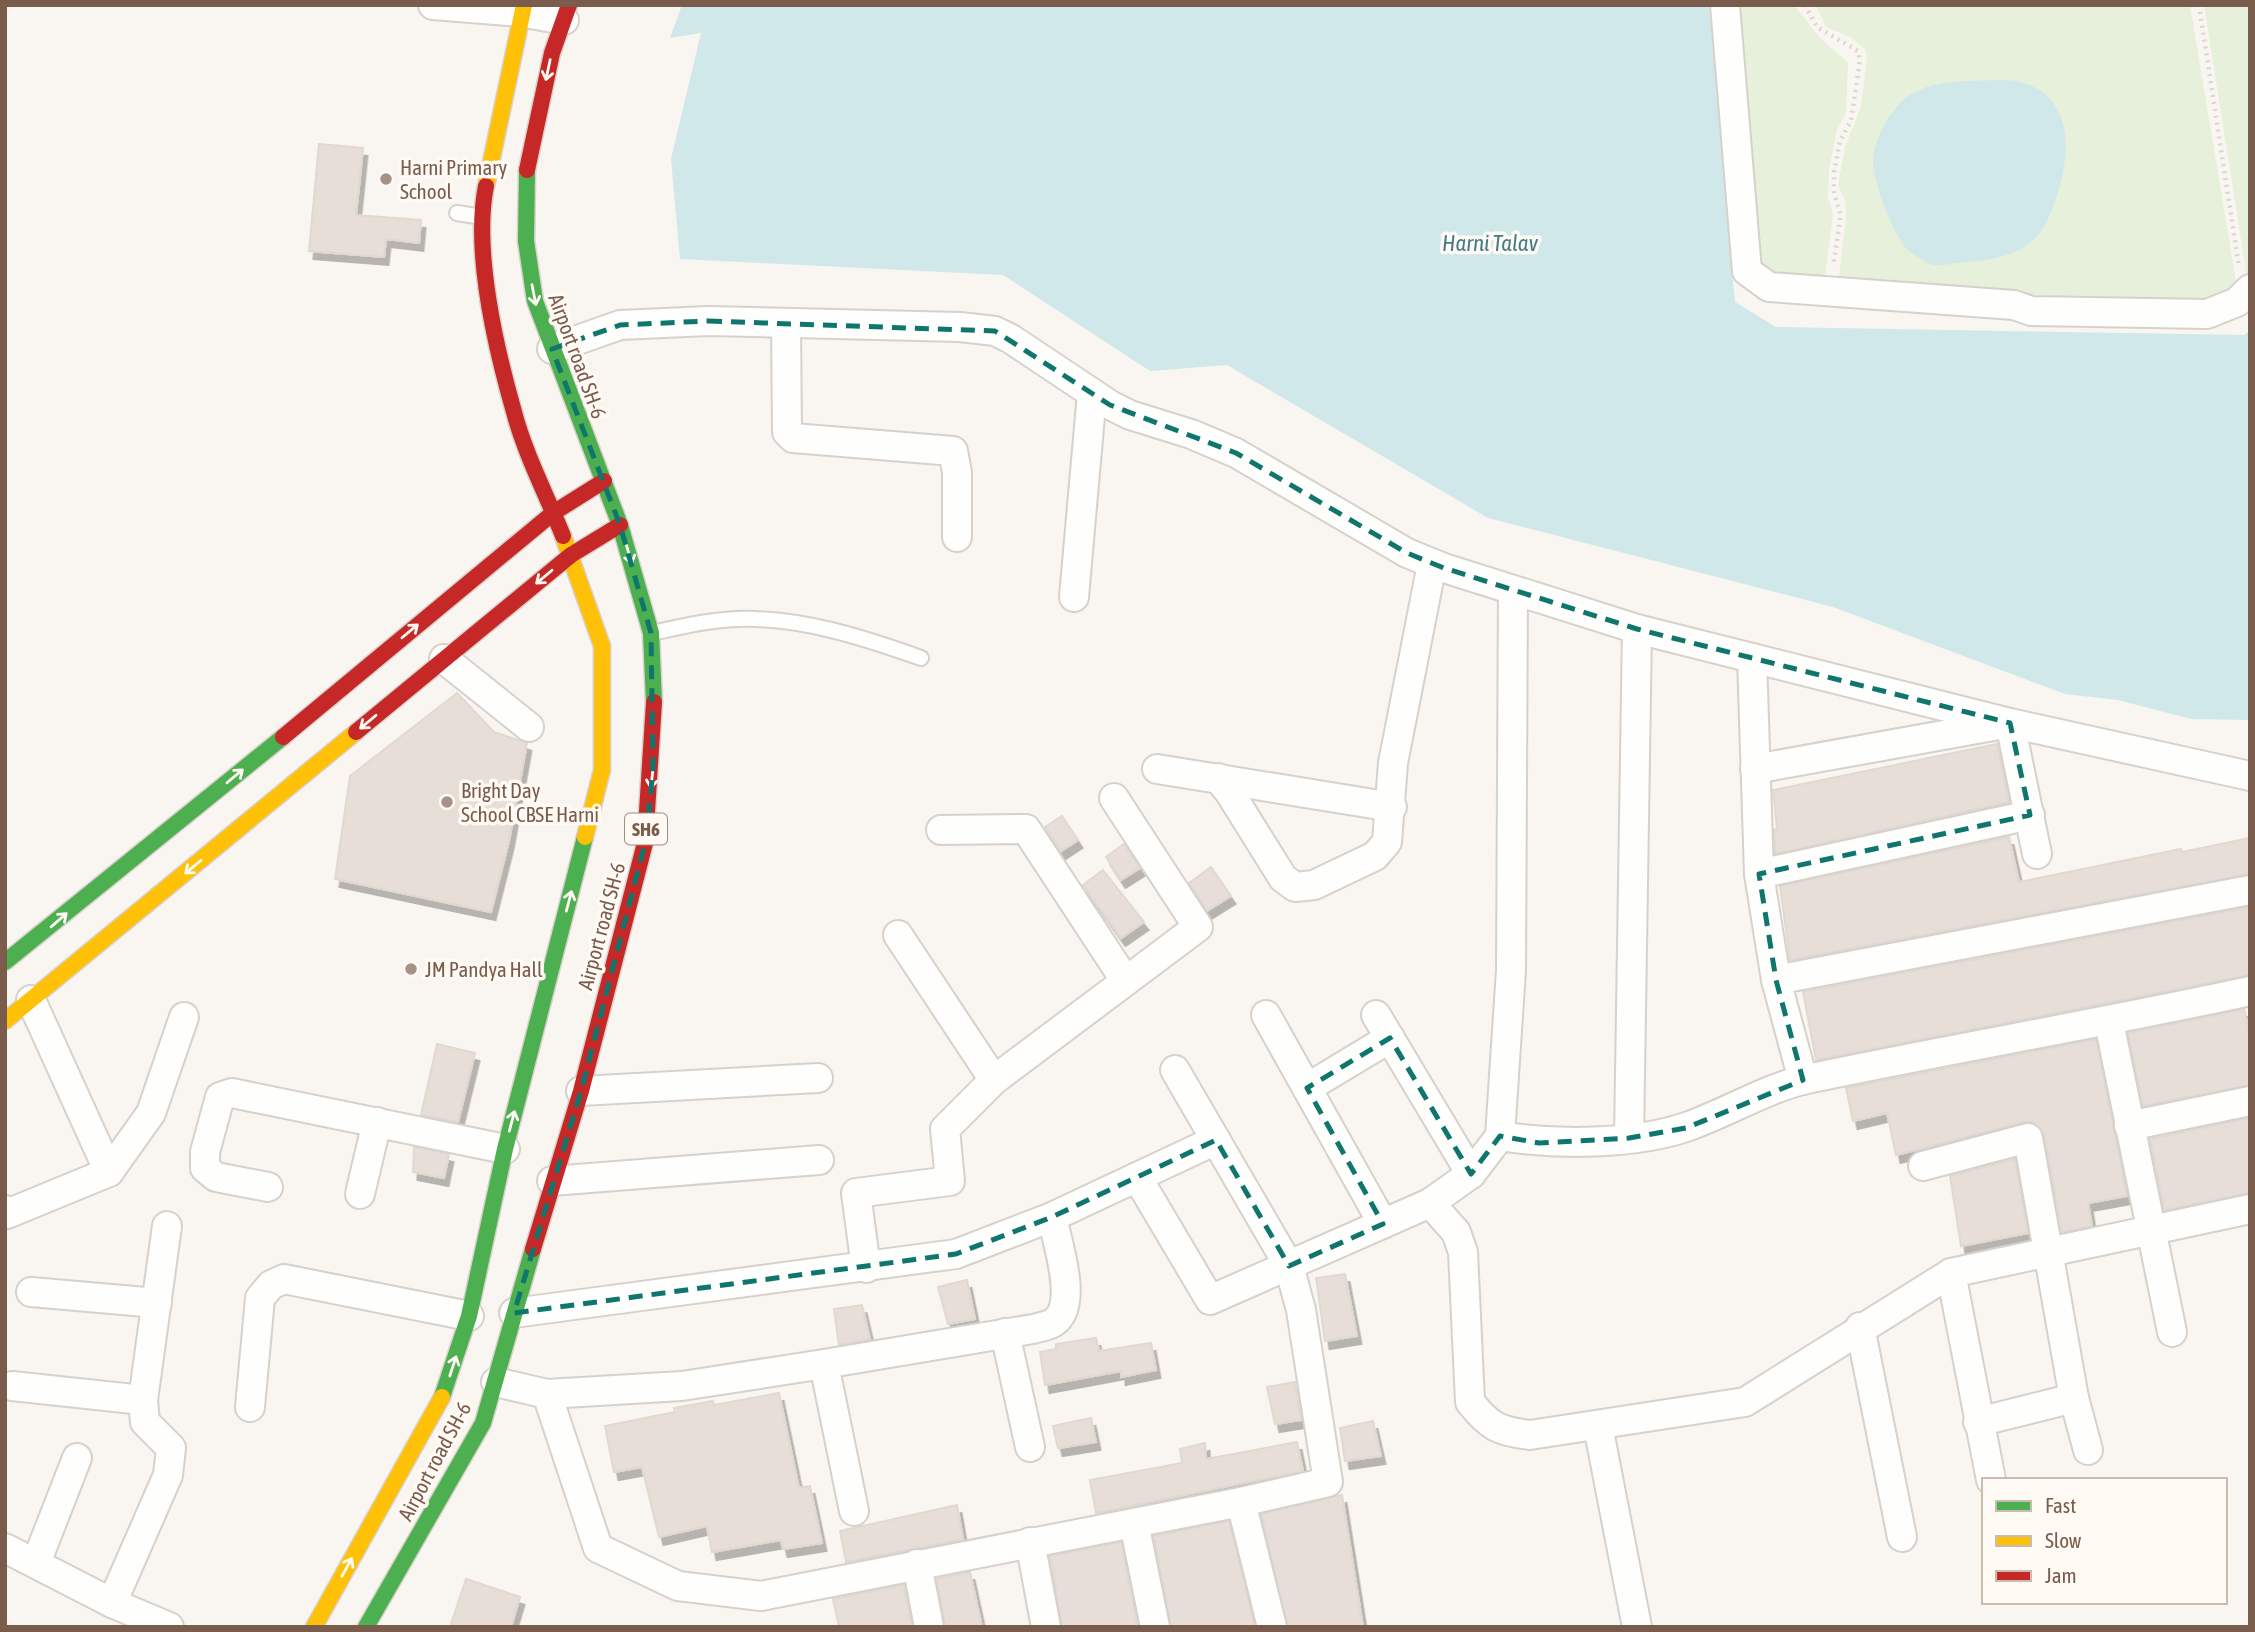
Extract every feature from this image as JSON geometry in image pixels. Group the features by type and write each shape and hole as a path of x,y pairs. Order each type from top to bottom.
{"main road":[{"path":"314,1627 441,1400 469,1316 505,1149 594,830 603,770 602,646 571,555 514,414 483,269 483,201 522,9"},
{"name":"Airport road SH-6","path":"366,1627 483,1423 551,1181 581,1091 639,841 655,717 651,633 620,525 535,301 526,241 527,168 552,53 566,13"},
{"path":"5,962 44,934 118,869 165,836 553,513 604,481"},
{"path":"5,1021 571,555 620,525"}],"street":[{"path":"433,5 566,13"},
{"path":"1725,5 1747,271 1769,286 2014,305 2031,311 2207,314 2237,302 2247,292"},
{"path":"552,349 620,325 708,321 960,327 995,331 1130,415 1191,434 1236,453 1407,554 1432,564 1637,629 2010,723 2250,776"},
{"path":"786,323 787,432 793,438 945,448 953,451 957,472 957,537"},
{"path":"1074,597 1092,393"},
{"path":"1218,778 1283,878 1295,887 1314,885 1375,856 1387,842 1394,763 1432,564"},
{"path":"1137,1177 1210,1300 1430,1203 1471,1174 1500,1136 1511,970 1513,591"},
{"path":"1629,1138 1637,629"},
{"path":"1752,658 1759,874 1776,980 1803,1080"},
{"path":"444,659 529,727"},
{"path":"1755,768 2010,723"},
{"path":"2010,723 2037,854"},
{"path":"1157,769 1392,807"},
{"path":"866,1268 856,1193 950,1181 945,1129 995,1080 1198,927 1114,798"},
{"path":"1759,874 2031,815"},
{"path":"941,830 1026,828 1059,862 1125,980"},
{"path":"1776,980 2250,890"},
{"path":"898,935 995,1080"},
{"path":"1500,1136 1539,1143 1629,1138 1686,1128 1803,1080 2109,1022 2250,991"},
{"path":"31,1000 109,1172"},
{"path":"1266,1015 1383,1224"},
{"path":"5,1210 7,1214 109,1172 151,1113 184,1017"},
{"path":"2109,1022 2172,1332"},
{"path":"1307,1088 1383,1026 1471,1174"},
{"path":"547,1394 597,1548 678,1586 761,1596 1241,1502 1328,1482 1301,1310 1289,1266 1175,1070"},
{"path":"581,1091 818,1078"},
{"path":"268,1187 216,1177 205,1168 205,1152 220,1097 232,1093 505,1149"},
{"path":"2129,1126 2250,1101"},
{"path":"360,1194 377,1122"},
{"path":"1923,1166 2028,1138 2074,1398 2088,1450"},
{"path":"514,1313 956,1254 1052,1217 1216,1140"},
{"path":"551,1181 819,1160"},
{"path":"1430,1203 1457,1232 1463,1252 1470,1402 1484,1420 1501,1431 1530,1435 1745,1402 1860,1327 1951,1273 2048,1250 2250,1209"},
{"path":"496,1382 547,1394 682,1386 1005,1334 1055,1322 1065,1306 1067,1288 1052,1217"},
{"path":"112,1603 168,1475 171,1448 145,1422 143,1400 167,1226"},
{"path":"1951,1273 1991,1478"},
{"path":"250,1407 260,1298 271,1285 284,1279 469,1316"},
{"path":"31,1292 157,1303"},
{"path":"1860,1327 1902,1537"},
{"path":"1005,1334 1030,1447"},
{"path":"824,1364 854,1511"},
{"path":"12,1386 143,1400"},
{"path":"1978,1422 2074,1398"},
{"path":"1598,1426 1637,1627"},
{"path":"36,1563 76,1458"},
{"path":"1241,1502 1272,1627"},
{"path":"1134,1523 1155,1627"},
{"path":"1030,1542 1046,1627"},
{"path":"5,1548 112,1603 169,1627"},
{"path":"917,1564 929,1627"}],"lane":[{"path":"457,213 484,217"},
{"path":"651,633 738,619 801,623 870,640 921,658"}],"path":[{"path":"1805,5 1817,27 1858,51 1860,60 1851,121 1840,141 1834,172 1834,193 1841,215 1829,291"},
{"path":"2199,5 2247,292"}],"highlighted area":[{"path":"708,321 995,331 1110,405 1236,453 1407,553 1444,568 1637,629 2010,723 2030,815 1759,874 1776,980 1803,1080 1686,1128 1629,1138 1539,1143 1500,1136 1471,1174 1390,1038 1307,1088 1383,1224 1289,1266 1216,1140 1052,1217 956,1254 514,1313 581,1091 645,843 653,771 651,633 620,525 552,349 620,325"}],"green space":[{"path":"1737,5 1794,5 1819,37 1848,62 1846,113 1837,130 1829,169 1828,197 1833,215 1824,284 1768,277 1762,270"},
{"path":"1816,5 2190,5 2238,293 2215,304 1838,285 1846,218 1845,200 1838,185 1845,147 1861,107 1867,58 1865,49 1850,37 1826,27"},
{"path":"2204,5 2250,5 2250,275 2247,278"}],"water":[{"name":"Harni Talav","path":"682,5 1709,5 1735,302 1776,327 2244,335 2250,330 2250,720 2191,719 2118,700 2065,694 1833,607 1488,518 1227,365 1150,371 1003,275 680,259 671,159 701,33 670,38"},
{"path":"2007,80 2029,85 2045,94 2056,107 2063,122 2065,159 2062,179 2049,216 2035,239 2007,255 1946,265 1928,263 1904,245 1891,222 1874,169 1877,140 1893,111 1917,91 1949,83"}],"building":[{"path":"319,144 363,148 356,215 421,220 419,243 386,239 384,257 309,251"},
{"name":"Bright Day School CBSE Harni","path":"457,693 494,732 527,743 509,841 491,912 335,879 350,776"},
{"path":"1997,744 2009,802 1775,854 1774,830 1777,829 1773,790"},
{"path":"1062,816 1078,840 1061,851 1045,827"},
{"path":"2009,837 2019,882 2181,849 2182,852 2250,838 2250,874 1790,960 1780,886"},
{"path":"1124,844 1140,868 1121,880 1106,857"},
{"path":"1211,867 1231,896 1207,911 1189,883"},
{"path":"1103,870 1144,922 1121,938 1083,885"},
{"path":"2250,907 2250,975 1816,1060 1803,992"},
{"path":"2244,1009 2250,1035 2250,1085 2143,1106 2128,1033"},
{"path":"2096,1039 2127,1196 2088,1203 2092,1226 2062,1232 2044,1135 2033,1122 2024,1122 1896,1155 1887,1113 1853,1121 1846,1088"},
{"path":"437,1044 475,1053 458,1122 421,1115"},
{"path":"2250,1118 2250,1193 2164,1210 2150,1139"},
{"path":"414,1147 449,1154 444,1178 413,1172"},
{"path":"2015,1159 2028,1233 1961,1246 1950,1176"},
{"path":"1345,1274 1357,1336 1325,1341 1316,1278"},
{"path":"967,1280 975,1319 948,1324 938,1287"},
{"path":"862,1305 870,1339 839,1345 834,1309"},
{"path":"1096,1338 1099,1351 1151,1343 1156,1370 1121,1377 1121,1371 1045,1385 1040,1352 1056,1349 1056,1344"},
{"path":"1295,1382 1301,1420 1275,1424 1267,1387"},
{"path":"779,1393 799,1488 810,1486 822,1543 783,1549 781,1540 712,1552 707,1526 659,1537 642,1467 614,1472 605,1426 675,1412 674,1408 713,1401 714,1405"},
{"path":"1091,1418 1096,1442 1058,1448 1053,1426"},
{"path":"1373,1421 1381,1456 1345,1461 1340,1428"},
{"path":"1297,1442 1303,1471 1096,1513 1090,1480 1182,1463 1180,1449 1205,1443 1206,1459"},
{"path":"1342,1495 1363,1627 1288,1627 1261,1514"},
{"path":"957,1505 963,1539 846,1562 840,1531"},
{"path":"1229,1521 1255,1627 1171,1627 1154,1536"},
{"path":"1121,1542 1138,1627 1062,1627 1050,1556"},
{"path":"970,1572 982,1627 945,1627 937,1579"},
{"path":"466,1579 520,1597 511,1627 450,1627"},
{"path":"904,1585 912,1627 839,1627 833,1599"}],"traffic: fast":[{"path":"527,170 526,241 535,301 620,525 651,633 654,702"},
{"path":"5,962 283,737"},
{"path":"442,1397 469,1316 505,1149 585,837"},
{"path":"366,1627 483,1423 533,1249"}],"traffic: slow":[{"path":"486,186 524,5"},
{"path":"563,536 602,646 602,770 585,837"},
{"path":"5,1021 356,732"},
{"path":"314,1627 442,1397"}],"traffic: jam":[{"path":"527,170 552,53 569,5"},
{"path":"486,186 482,239 484,269 500,359 524,443 563,536"},
{"path":"283,737 553,513 604,481"},
{"path":"356,732 571,555 620,525"},
{"path":"533,1249 581,1091 645,843 654,702"}],"place":[{"name":"Harni Primary School","path":"386,179"},
{"name":"Bright Day School CBSE Harni","path":"447,802"},
{"name":"JM Pandya Hall","path":"411,969"}]}
